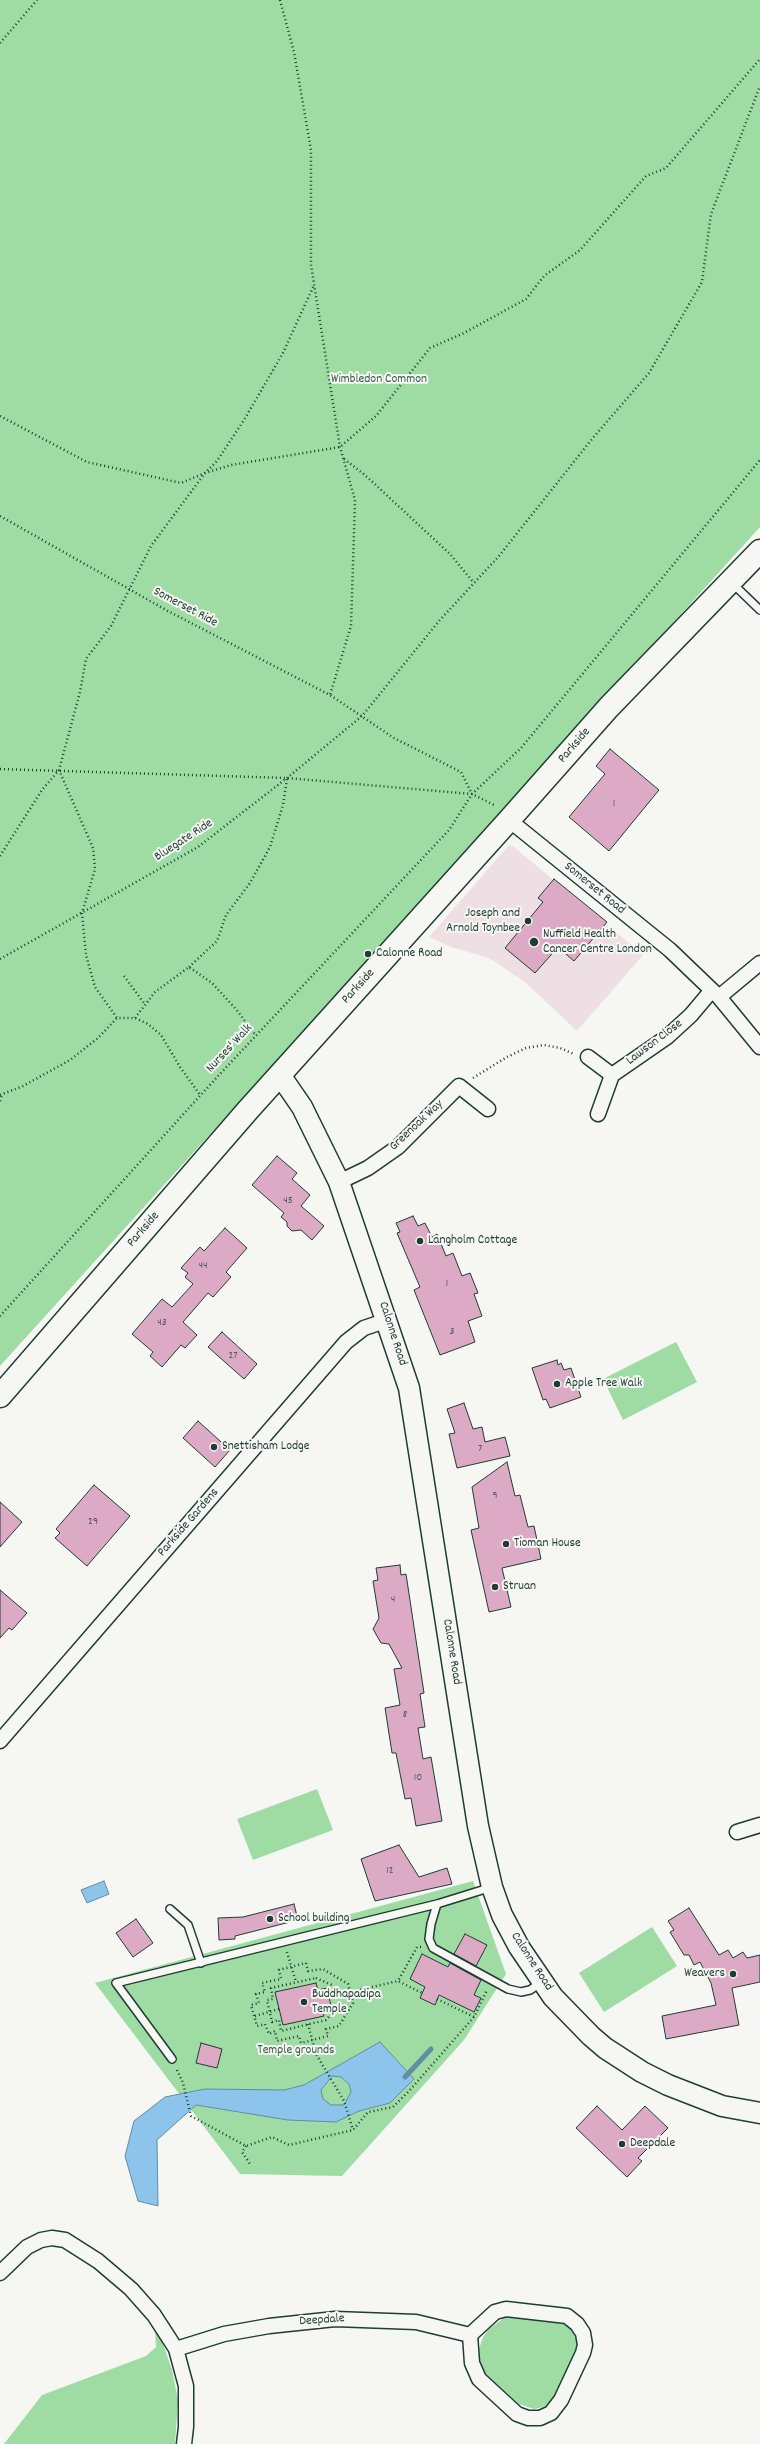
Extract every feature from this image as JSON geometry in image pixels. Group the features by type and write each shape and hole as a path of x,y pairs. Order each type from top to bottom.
{"main road":[{"name":"Parkside","path":"0,1396 280,1075 512,818 609,707 760,551"}],"street":[{"name":"Somerset Road","path":"512,818 670,950 715,993 760,1047"},
{"name":"Lawson Close","path":"612,1075 667,1037 715,993 760,963"},
{"path":"588,1057 612,1075 598,1114"},
{"name":"Calonne Road","path":"280,1075 302,1107 339,1182 388,1320 410,1388 478,1826 492,1887 505,1921 542,1982 591,2036 642,2072 668,2085 722,2106 760,2113"},
{"path":"459,1086 488,1109"},
{"name":"Greenoak Way","path":"339,1182 368,1168 398,1147 459,1086"},
{"name":"Parkside Gardens","path":"0,1741 346,1342 364,1328 388,1320"},
{"path":"737,1832 760,1825"},
{"path":"0,2273 27,2247 42,2240 52,2238 65,2240 98,2261 132,2289 154,2315 176,2349 186,2386 186,2427 184,2444"},
{"path":"506,2309 567,2316 577,2324 583,2333 585,2345 568,2387 551,2414 540,2418 528,2418 517,2414 479,2379 472,2363 470,2335 495,2312 506,2309"},
{"name":"Deepdale","path":"176,2349 224,2334 269,2326 335,2319 416,2322 470,2335"}],"lane":[{"path":"731,581 760,610"},
{"path":"172,2059 116,1983 437,1904 492,1887"},
{"path":"437,1904 431,1924 430,1939 433,1948 492,1981 521,1992 530,1990 542,1982"},
{"path":"170,1910 188,1925 201,1963"}],"path":[{"path":"0,43 37,0"},
{"path":"280,0 294,52 311,150 311,265 340,447 355,500 351,626 330,695"},
{"path":"0,416 87,462 181,483 205,473 231,465 340,447 376,416 430,348 464,333 526,299 544,276 580,250 646,176 666,168 760,59"},
{"name":"Bluegate Ride","path":"0,959 198,847 287,778 362,716 439,621 528,522 592,439 649,372 702,282 711,214 760,86"},
{"path":"0,856 42,790 59,770 80,692 86,659 111,626 151,546 205,473 217,461 240,426 283,353 314,284"},
{"path":"344,459 366,475 450,554 474,583"},
{"name":"Nurses' Walk","path":"0,1316 256,1036 449,830 472,794 521,748 760,460"},
{"name":"Somerset Ride","path":"0,516 129,590 330,695 394,738 461,772 472,794"},
{"path":"0,769 287,778 472,794 512,818"},
{"path":"59,770 93,848 95,869 82,913 89,974 95,987 116,1018"},
{"path":"135,1018 144,1003 154,992 189,967 217,941 226,915 250,883 270,847 283,805 287,778"},
{"path":"189,967 212,983 256,1036"},
{"path":"124,976 144,1003"},
{"path":"0,1101 1,1095 23,1086 70,1060 98,1038 116,1018 135,1018 148,1024 162,1035 180,1067 201,1096"},
{"path":"459,1086 467,1078 473,1079 507,1057 526,1048 544,1045 588,1057"},
{"path":"398,1981 417,1947 433,1948"},
{"path":"306,1963 308,1971 323,1968 348,1984 350,1993 353,2003 339,2026 326,2028 328,2036 301,2043 299,2036 278,2041 275,2031 269,2034 265,2024 257,2026 251,2005 259,2003 256,1994 265,1992 262,1983 281,1979 279,1970 306,1963"},
{"path":"292,1967 296,1982"},
{"path":"316,1978 334,1986 338,1995 340,2006 326,2020 281,2031 279,2020 272,2022 267,2000 274,1999 271,1988 296,1982 316,1978"},
{"path":"329,1997 398,1981 422,1992"},
{"path":"250,2164 242,2152 246,2146 272,2137 289,2146 353,2130 368,2112 393,2107 474,2017 492,1981"},
{"path":"437,1999 474,2017"},
{"path":"255,2016 279,2009"},
{"path":"308,2024 316,2054 344,2101 353,2130"},
{"path":"183,2083 191,2116 246,2146"}],"shaded area":[{"name":"Nuffield Health Cancer Centre London","path":"509,845 514,847 643,955 577,1031 525,982 489,958 451,947 429,937"}],"green space":[{"name":"Wimbledon Common","path":"0,0 760,0 760,527 0,1366"},
{"path":"676,1342 697,1382 623,1420 603,1379"},
{"path":"317,1789 333,1830 253,1860 237,1819"},
{"name":"Temple grounds","path":"473,1881 506,1974 464,2040 342,2176 240,2174 95,1983"},
{"path":"652,1927 677,1966 604,2012 579,1973"},
{"path":"508,2315 565,2322 573,2331 578,2347 559,2388 549,2404 543,2407 534,2409 519,2404 486,2374 480,2361 479,2349 483,2337 489,2329"},
{"path":"155,2330 162,2341 172,2370 178,2400 175,2444 4,2444 42,2395 146,2356 156,2347"}],"water":[{"path":"104,1881 109,1894 87,1903 81,1890"},
{"path":"380,2042 414,2079 390,2103 359,2111 336,2122 288,2120 196,2105 157,2140 158,2206 138,2201 125,2156 134,2121 165,2097 205,2089 284,2090 304,2085","holes":["332,2076 341,2077 349,2084 351,2092 344,2105 331,2105 323,2099 321,2090"]}],"building":[{"path":"610,749 659,790 609,851 569,817 605,774 596,766"},
{"path":"554,879 607,922 574,961 558,947 535,973 505,948 543,902 538,898"},
{"path":"277,1156 297,1173 292,1179 310,1195 301,1206 324,1226 312,1240 301,1230 292,1231 287,1226 287,1222 281,1217 284,1213 252,1185"},
{"path":"413,1216 418,1226 425,1223 432,1237 437,1234 446,1256 453,1253 462,1276 470,1273 478,1293 474,1294 482,1316 468,1321 475,1342 440,1355 414,1290 420,1287 397,1233 400,1232 396,1223"},
{"path":"225,1228 247,1248 226,1272 231,1277 213,1297 208,1293 183,1322 197,1335 185,1348 181,1345 162,1367 150,1356 153,1352 132,1334 162,1299 172,1307 193,1284 185,1277 188,1273 181,1268 200,1247 204,1251"},
{"path":"222,1332 257,1364 244,1379 208,1347"},
{"name":"Apple Tree Walk","path":"557,1360 558,1365 561,1363 564,1370 571,1368 581,1397 550,1408 546,1399 543,1400 532,1368"},
{"path":"464,1403 473,1429 482,1427 485,1442 505,1437 510,1456 457,1468 449,1434 455,1433 447,1409"},
{"name":"Snettisham Lodge","path":"198,1421 230,1450 215,1467 183,1438"},
{"path":"507,1462 515,1496 520,1495 528,1527 534,1526 541,1559 502,1568 511,1607 489,1612 471,1530 479,1528 472,1487"},
{"path":"94,1485 130,1516 87,1566 55,1538 60,1533 56,1529"},
{"path":"0,1502 22,1522 0,1547"},
{"path":"400,1565 401,1575 406,1574 424,1693 420,1694 425,1727 418,1728 423,1759 431,1757 442,1821 416,1826 411,1798 405,1799 396,1753 392,1753 385,1708 400,1705 394,1669 402,1668 389,1644 381,1643 373,1629 379,1618 373,1581 378,1580 376,1568"},
{"path":"0,1590 27,1613 12,1630 9,1628 0,1638"},
{"path":"399,1845 419,1877 447,1868 452,1884 375,1901 361,1859"},
{"name":"School building","path":"294,1904 298,1920 235,1936 235,1939 219,1940 218,1918 243,1917"},
{"name":"Weavers","path":"689,1908 719,1955 728,1950 733,1958 743,1952 747,1958 760,1955 760,1982 732,1988 739,2025 666,2039 662,2016 716,2005 711,1983 700,1962 694,1965 689,1955 684,1955 670,1932 674,1930 668,1921"},
{"path":"136,1919 153,1943 133,1957 116,1933"},
{"path":"465,1934 487,1945 476,1966 454,1954"},
{"path":"422,1954 448,1967 450,1963 481,1980 474,1995 481,1998 474,2012 439,1995 435,2005 420,1998 425,1987 410,1979"},
{"name":"Buddhapadipa Temple","path":"316,1983 318,1990 327,1988 331,2006 322,2008 324,2016 283,2025 275,1992"},
{"path":"201,2043 222,2049 217,2068 196,2063"},
{"name":"Deepdale","path":"597,2106 622,2130 645,2106 668,2128 638,2158 642,2161 627,2177 576,2128"}],"waterway":[{"path":"405,2077 431,2049"}],"place":[{"name":"Joseph and Arnold Toynbee","path":"528,921"},
{"name":"Nuffield Health Cancer Centre London","path":"534,942"},
{"name":"Calonne Road","path":"368,954"},
{"name":"Langholm Cottage","path":"420,1241"},
{"name":"Apple Tree Walk","path":"557,1384"},
{"name":"Snettisham Lodge","path":"214,1447"},
{"name":"Tioman House","path":"506,1544"},
{"name":"Struan","path":"495,1587"},
{"name":"School building","path":"270,1919"},
{"name":"Weavers","path":"733,1974"},
{"name":"Buddhapadipa Temple","path":"304,2002"},
{"name":"Deepdale","path":"622,2144"}]}
